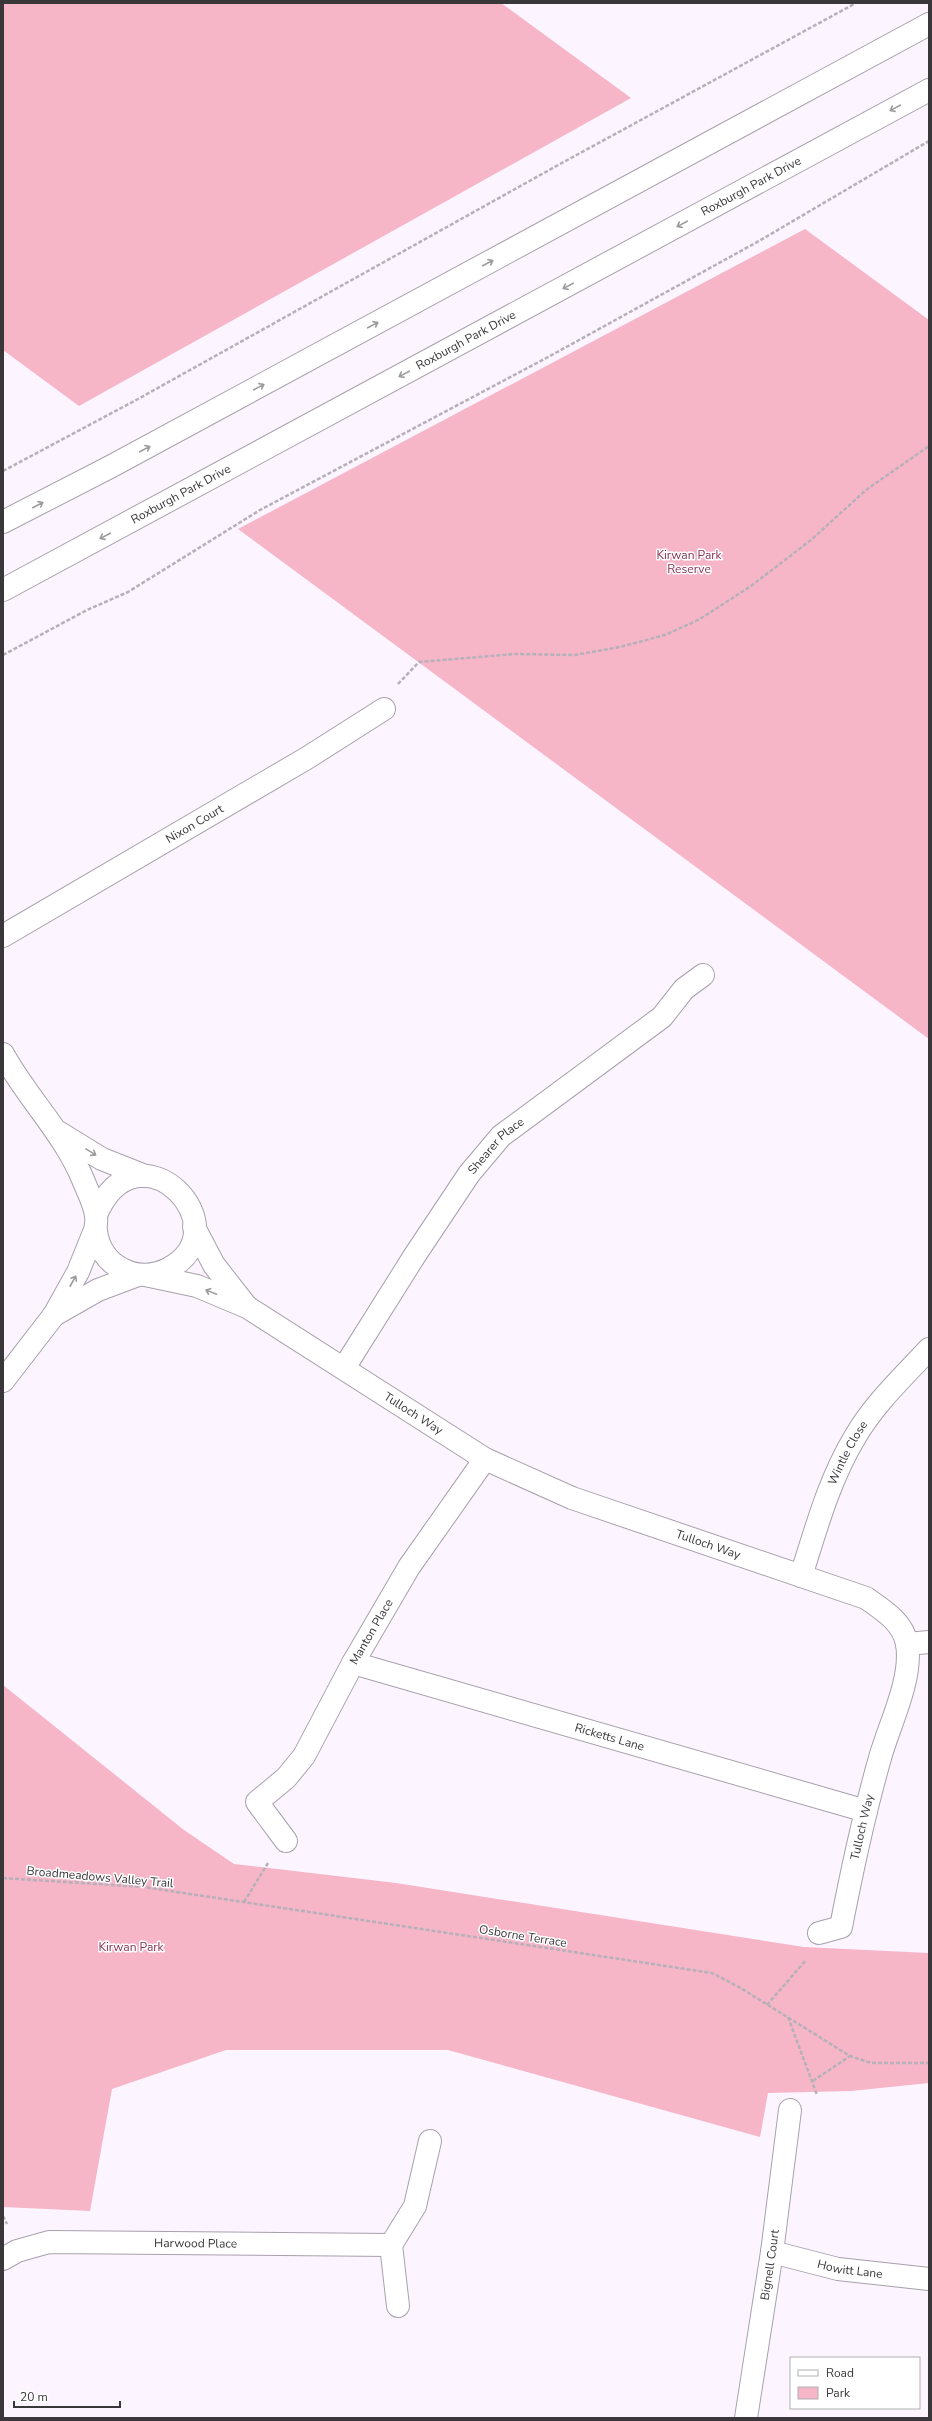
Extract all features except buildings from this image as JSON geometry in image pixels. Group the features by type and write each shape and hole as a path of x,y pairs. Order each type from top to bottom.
{"street":[{"path":"3,522 110,468 929,24"},
{"name":"Roxburgh Park Drive","path":"3,590 929,90"},
{"name":"Nixon Court","path":"3,936 307,758 384,709"},
{"name":"Shearer Place","path":"344,1368 423,1242 469,1174 501,1136 662,1018 684,989 702,975"},
{"path":"3,1054 57,1131 82,1177 96,1222 100,1246 109,1260 122,1270 142,1275"},
{"path":"54,1315 98,1290 142,1275 161,1273 174,1266 185,1256 192,1242 194,1228 192,1212 185,1198 174,1186 160,1179 145,1176 102,1159 57,1131"},
{"path":"3,1381 54,1315 78,1272 103,1200 114,1187 128,1179 145,1176"},
{"name":"Tulloch Way","path":"194,1228 214,1265 247,1307"},
{"name":"Tulloch Way","path":"142,1275 197,1286 247,1307 485,1459 572,1498 866,1598 895,1620 907,1644 906,1673 866,1811 841,1927 819,1933"},
{"name":"Wintle Close","path":"801,1576 829,1490 855,1437 886,1394 929,1349"},
{"name":"Manton Place","path":"286,1841 257,1802 286,1778 304,1756 353,1663 409,1567 485,1459"},
{"path":"907,1644 929,1642"},
{"name":"Ricketts Lane","path":"353,1663 866,1811"},
{"name":"Bignell Court","path":"746,2418 772,2252 790,2110"},
{"path":"398,2306 391,2245 415,2206 430,2141"},
{"name":"Harwood Place","path":"3,2259 17,2251 49,2242 391,2245"},
{"name":"Howitt Lane","path":"772,2252 838,2269 929,2279"}],"path":[{"path":"3,471 138,399 553,168 856,3"},
{"path":"3,655 87,610 128,592 260,510 550,356 759,242 929,141"},
{"path":"384,709 396,687 419,662 516,654 575,655 628,645 665,635 700,619 751,586 811,540 866,490 929,446"},
{"path":"244,1902 262,1870 286,1841"},
{"name":"Broadmeadows Valley Trail","path":"3,1878 144,1886 244,1902"},
{"name":"Osborne Terrace","path":"244,1902 712,1973 788,2017 850,2056 871,2063 929,2064"},
{"path":"767,2005 808,1958 819,1933"},
{"path":"813,2081 850,2056"}],"green space":[{"path":"3,3 501,3 631,98 79,406 3,350"},
{"name":"Kirwan Park Reserve","path":"805,229 929,320 929,1039 238,529"},
{"name":"Kirwan Park","path":"3,1685 184,1830 234,1864 396,1883 804,1947 929,1953 929,2083 851,2091 768,2093 760,2137 448,2050 226,2050 112,2089 90,2211 3,2207"}]}
